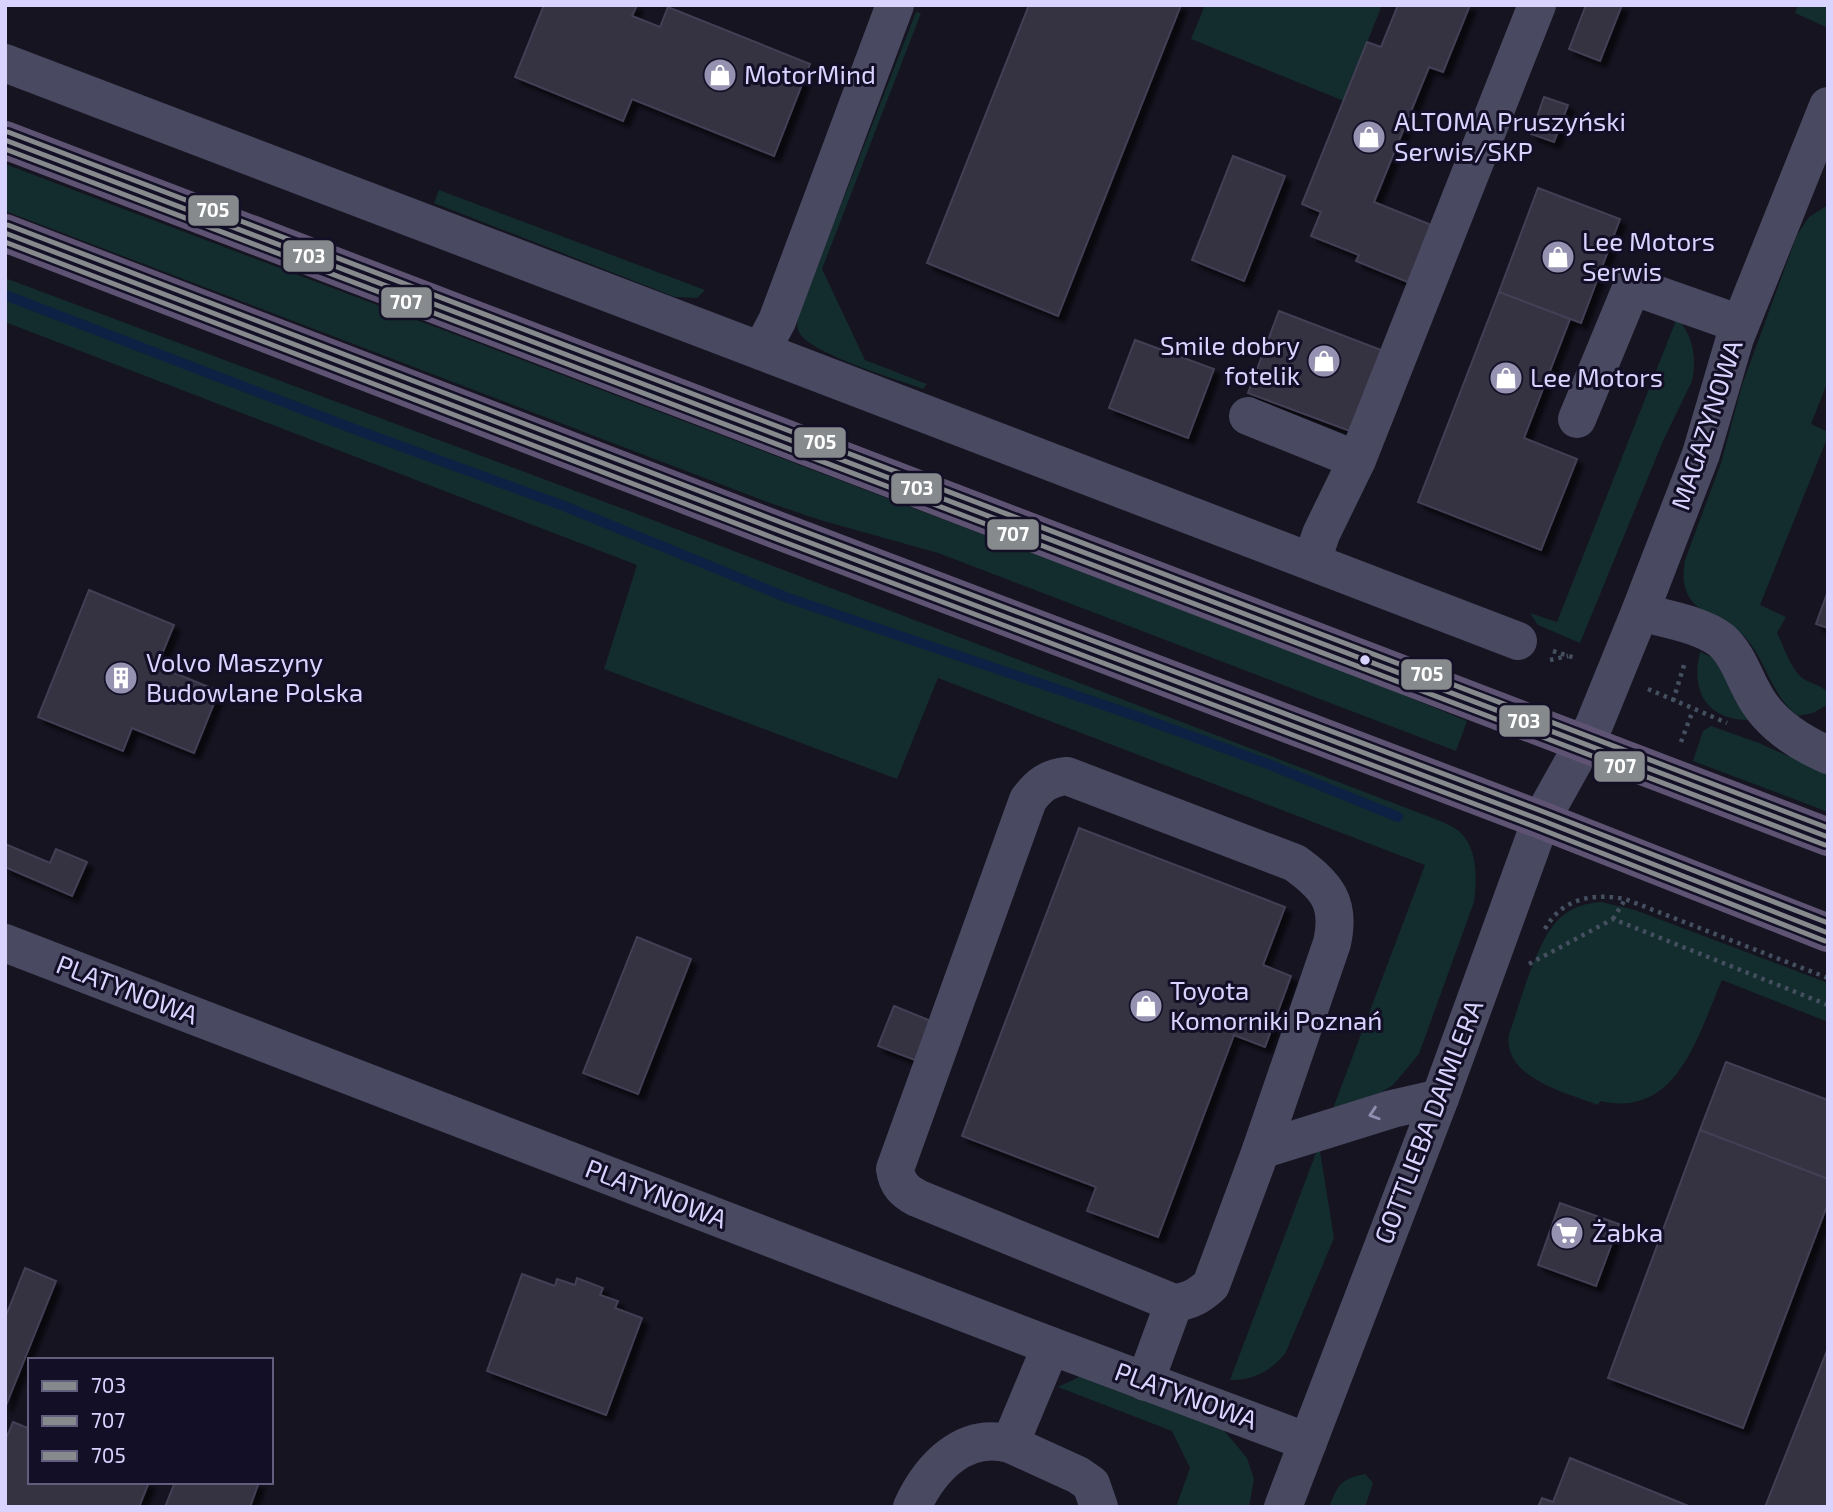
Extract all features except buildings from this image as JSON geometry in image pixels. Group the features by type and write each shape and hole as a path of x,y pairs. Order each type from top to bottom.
{"main road":[{"path":"5,140 1828,837"},
{"path":"5,233 1541,820 1828,933"}],"street":[{"path":"761,351 777,321 895,5"},
{"path":"1312,561 1321,534 1357,460 1538,5"},
{"path":"5,62 1518,640"},
{"name":"MAGAZYNOWA","path":"1585,743 1640,612 1703,447 1740,324 1815,174 1828,106"},
{"path":"1577,419 1632,286 1740,324"},
{"path":"1248,416 1357,460"},
{"path":"1640,612 1695,628 1720,639 1730,650 1753,694 1770,719 1798,740 1828,755"},
{"name":"GOTTLIEBA DAIMLERA","path":"1283,1507 1440,1098 1541,820 1585,743"},
{"path":"1067,776 1295,863 1315,878 1328,893 1336,925 1332,943 1261,1150 1211,1285 1188,1301 1174,1303 909,1194 896,1179 895,1168 1028,800 1037,787 1052,778 1067,776"},
{"name":"PLATYNOWA","path":"5,943 1145,1382 1308,1442"},
{"path":"1283,1087 1313,1133"},
{"path":"1261,1150 1392,1109 1440,1098"},
{"path":"1145,1382 1174,1303"},
{"path":"1010,1444 1051,1346"},
{"path":"912,1507 924,1483 956,1451 977,1442 996,1440 1078,1475 1091,1484 1099,1507"}],"path":[{"path":"1638,685 1693,710 1680,745"},
{"path":"1540,937 1559,911 1574,901 1589,897 1626,897 1828,978"},
{"path":"1532,952 1528,964 1613,919 1626,897"},
{"path":"1613,919 1828,1005"}],"green space":[{"path":"1205,5 1382,5 1344,101 1191,39"},
{"path":"1798,5 1828,5 1828,28 1795,13"},
{"path":"916,12 921,13 822,269 865,360 927,384 923,389 819,349 806,340 799,332 797,324"},
{"path":"5,164 1367,680 1467,721 1456,751 938,553 770,503 5,211"},
{"path":"439,190 705,290 697,298 675,297 434,203"},
{"path":"1828,205 1828,381 1811,424 1828,432 1828,436 1760,605 1786,617 1777,633 1792,665 1802,678 1828,693 1827,705 1813,713 1798,716 1781,698 1751,644 1743,635 1700,609 1689,597 1684,583 1684,570 1685,560 1721,463 1742,385 1797,235 1809,217"},
{"path":"5,278 645,517 1453,827 1466,839 1473,856 1476,875 1474,902 1419,1054 1393,1085 1377,1095 1332,1111 1425,865 938,678 897,779 604,669 637,565 5,322"},
{"path":"1677,318 1687,332 1692,347 1692,381 1663,441 1580,643 1538,625 1530,613 1557,622"},
{"path":"1700,652 1712,657 1751,720 1723,716 1706,702 1700,692 1698,680"},
{"path":"1711,726 1759,743 1828,774 1828,812 1693,761 1703,731"},
{"path":"1601,902 1635,910 1828,983 1828,1022 1722,980 1704,1024 1681,1068 1667,1085 1649,1097 1627,1103 1600,1101 1598,1105 1539,1082 1516,1062 1510,1049 1509,1034 1524,989 1552,927 1569,911 1579,906"},
{"path":"1319,1145 1334,1238 1286,1352 1262,1373 1247,1379 1230,1380"},
{"path":"1079,1377 1222,1428 1247,1458 1254,1479 1249,1507 1176,1507 1190,1468 1172,1431 1058,1387"},
{"path":"1365,1474 1373,1483 1365,1507 1329,1507 1341,1484"}],"waterway":[{"path":"5,295 362,432 564,506 788,598 1136,716 1268,764 1398,817"}],"transit line":[{"name":"705","path":"8,132 1828,828"},
{"name":"703","path":"5,140 1828,837"},
{"name":"707","path":"5,149 1825,845"},
{"name":"705","path":"8,225 1828,923"},
{"name":"703","path":"5,233 1541,820 1828,933"},
{"name":"707","path":"5,242 1538,828 1825,941"}],"place":[{"name":"MotorMind","path":"720,75"},
{"name":"ALTOMA Pruszyński Serwis/SKP","path":"1369,137"},
{"name":"Lee Motors Serwis","path":"1558,257"},
{"name":"Smile dobry fotelik","path":"1324,361"},
{"name":"Lee Motors","path":"1506,378"},
{"name":"Volvo Maszyny Budowlane Polska","path":"121,678"},
{"name":"Toyota Komorniki Poznań","path":"1146,1006"},
{"name":"Żabka","path":"1567,1233"}]}
